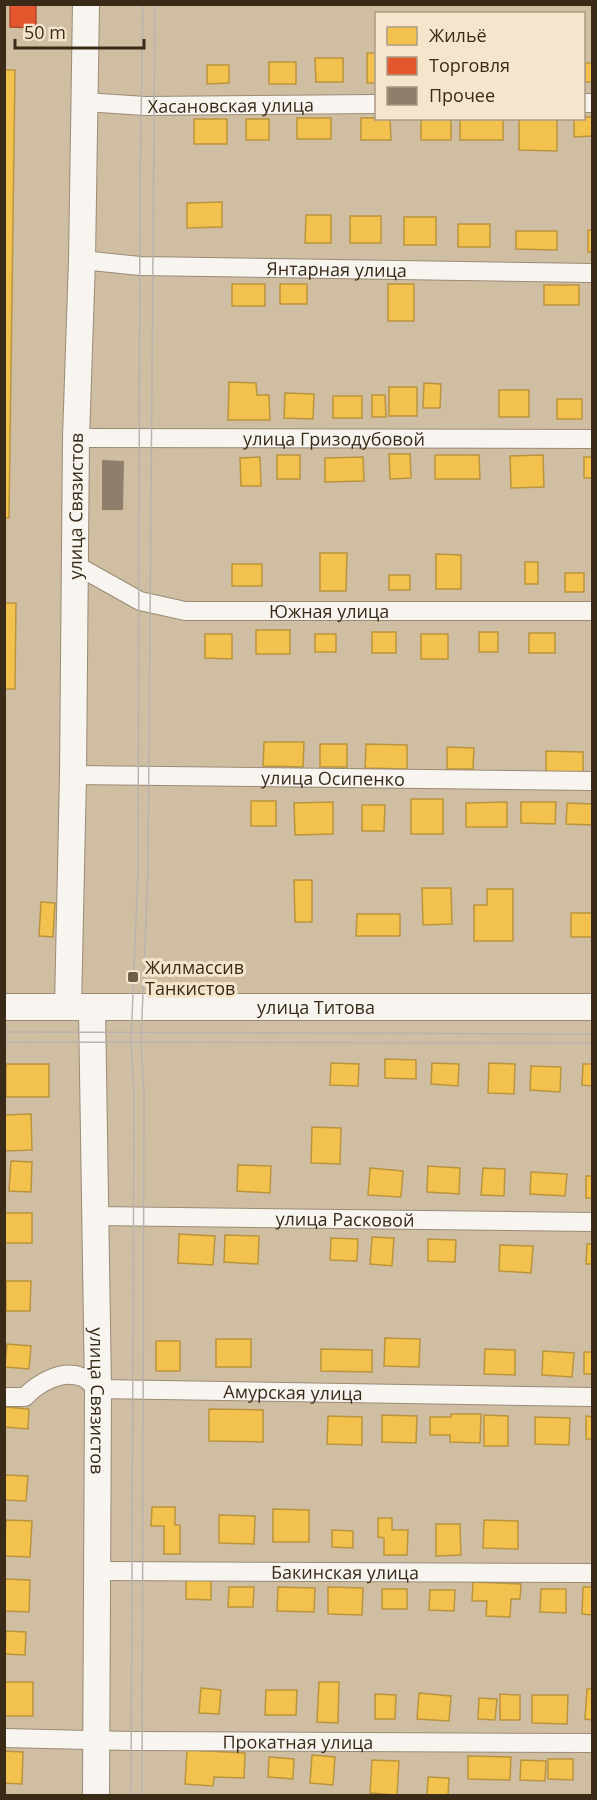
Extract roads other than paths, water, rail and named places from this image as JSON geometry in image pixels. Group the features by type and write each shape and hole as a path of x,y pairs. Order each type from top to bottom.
{"street":[{"name":"улица Связистов","path":"86,4 82,260 76,438 73,775 80,1008 96,1216 98,1389 96,1796"},
{"name":"Хасановская улица","path":"85,102 145,106 375,104"},
{"name":"Янтарная улица","path":"82,260 152,267 592,273"},
{"name":"улица Гризодубовой","path":"76,438 592,439"},
{"name":"Южная улица","path":"74,564 140,601 185,611 592,610"},
{"name":"улица Осипенко","path":"73,775 592,781"},
{"name":"улица Титова","path":"4,1007 592,1007"},
{"name":"улица Расковой","path":"96,1216 592,1222"},
{"name":"Амурская улица","path":"4,1397 25,1398 36,1385 65,1375 83,1377 98,1389 592,1397"},
{"name":"Бакинская улица","path":"97,1571 592,1573"},
{"name":"Прокатная улица","path":"4,1738 592,1743"}],"tram line":[{"path":"131,1796 134,1094 131,1042 138,870 140,183 143,4"},
{"path":"142,1796 144,1093 141,1042 148,869 155,4"},
{"path":"4,1032 592,1034"},
{"path":"4,1042 592,1043"}],"place":[{"name":"Жилмассив Танкистов","path":"133,977"}]}
